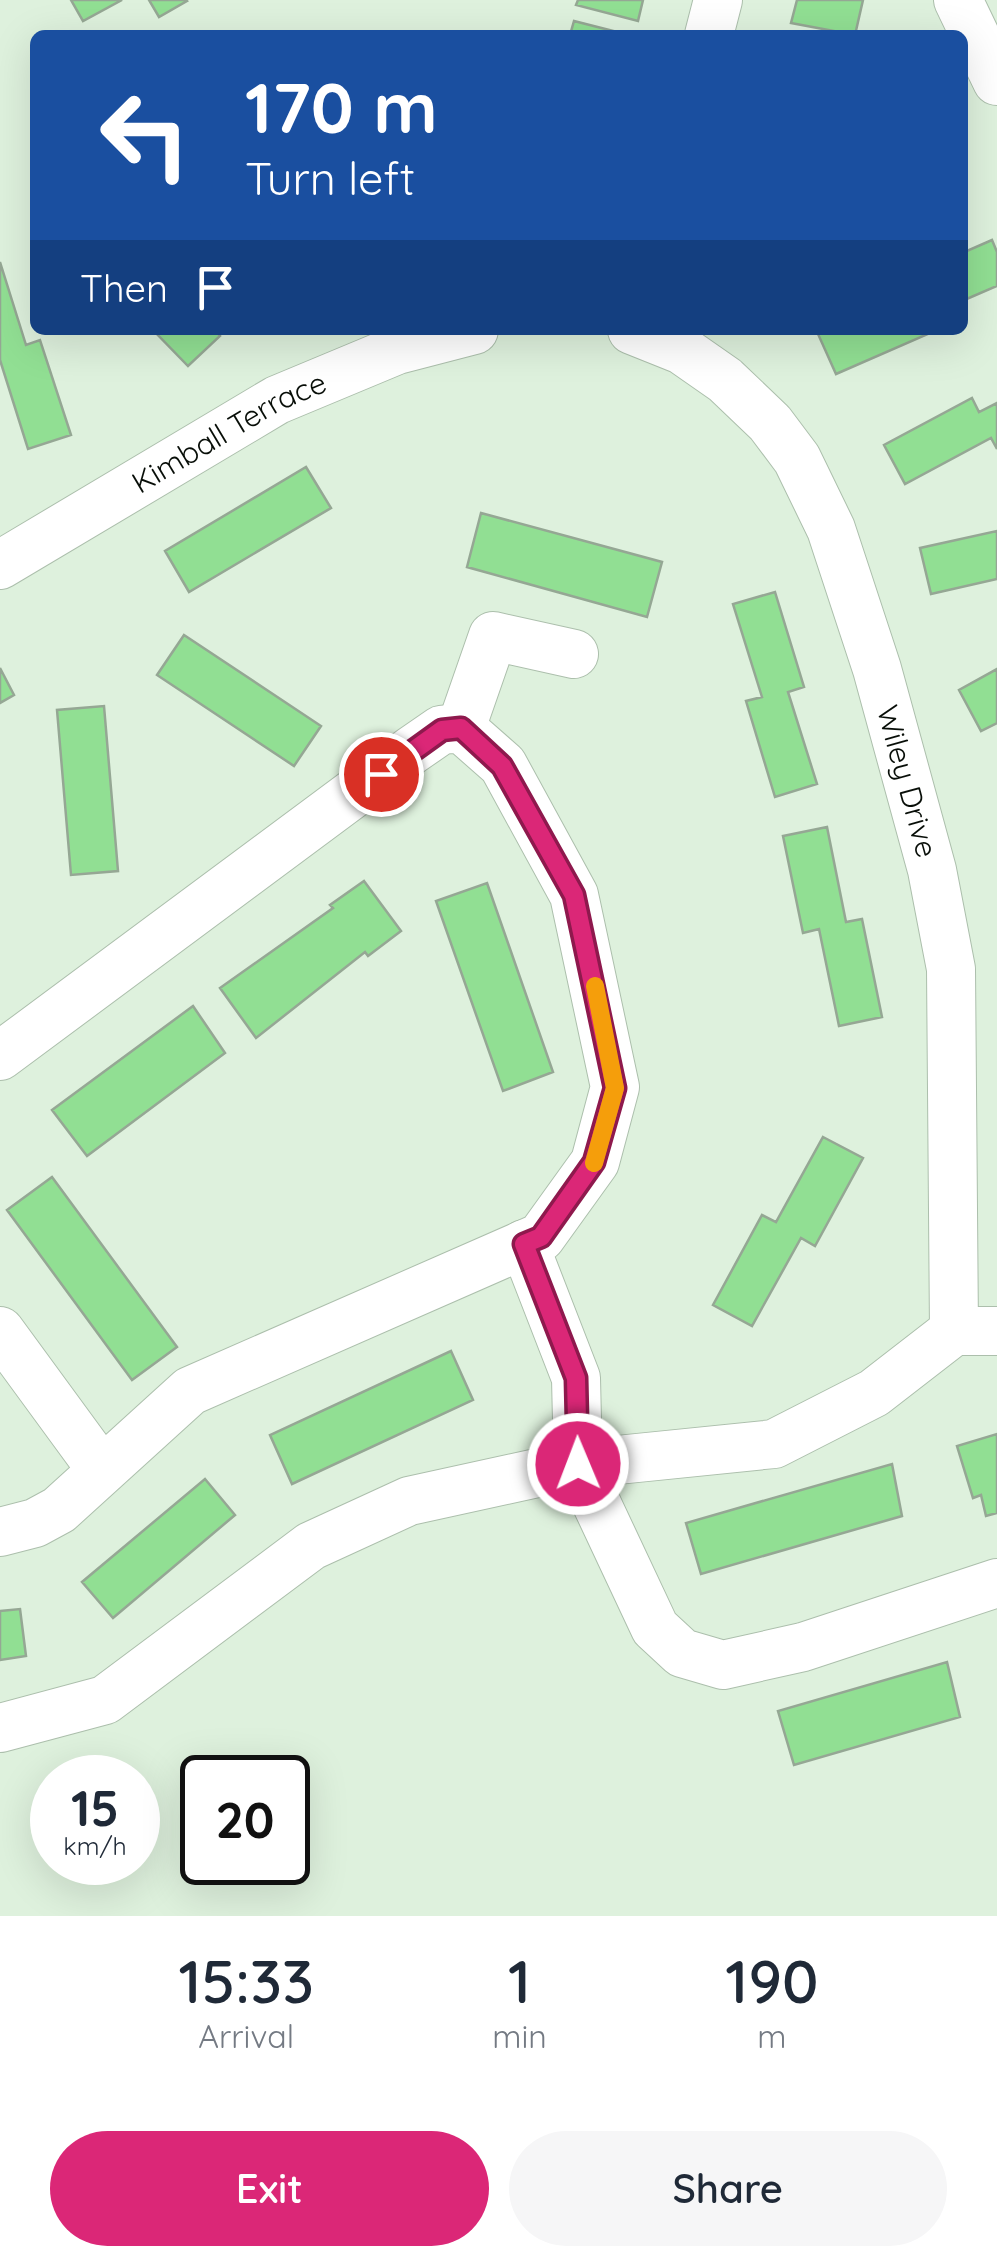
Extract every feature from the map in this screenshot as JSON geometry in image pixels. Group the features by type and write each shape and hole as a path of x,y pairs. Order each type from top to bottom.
{"street":[{"path":"710,30 718,0"},
{"path":"958,0 997,81"},
{"name":"Kimball Terrace","path":"0,565 276,400 397,350 455,335"},
{"name":"Wiley Drive","path":"644,335 682,350 725,380 770,424 796,460 831,529 878,669 928,852 951,969 975,1331"},
{"path":"461,728 493,636 574,654"},
{"path":"0,1056 412,750 442,730 461,728 502,766 574,895 615,1088 594,1162 541,1237 190,1391 59,1510 35,1523 0,1532"},
{"path":"524,1244 576,1378 578,1464 655,1628 682,1653 723,1665 803,1647 997,1583"},
{"path":"0,1728 105,1700 311,1546 409,1501 578,1464 774,1444 874,1393 975,1331"},
{"path":"0,1332 101,1469"}],"building":[{"path":"71,0 122,0 83,21"},
{"path":"149,0 186,0 187,1 159,17"},
{"path":"578,0 643,0 638,21 576,5"},
{"path":"797,0 863,0 856,30 791,23"},
{"path":"574,21 609,30 571,30"},
{"path":"992,240 997,252 997,286 968,298 968,250"},
{"path":"0,262 26,345 40,340 71,435 28,449 0,360"},
{"path":"158,335 219,335 220,336 188,366"},
{"path":"818,335 926,335 836,374"},
{"path":"972,398 979,412 997,403 997,449 991,438 905,484 884,445"},
{"path":"306,467 331,508 189,592 165,551"},
{"path":"481,513 662,562 647,617 467,567"},
{"path":"997,531 997,579 931,594 920,548"},
{"path":"775,592 804,687 788,692 817,784 775,797 746,701 762,697 733,604"},
{"path":"184,635 321,726 294,766 157,675"},
{"path":"0,668 14,695 0,703"},
{"path":"997,669 997,723 981,731 959,690"},
{"path":"104,706 118,871 71,875 57,710"},
{"path":"827,827 846,922 862,919 882,1017 839,1026 819,929 803,933 783,836"},
{"path":"364,881 401,931 368,956 365,952 256,1038 220,988 333,908 330,905"},
{"path":"487,883 553,1072 503,1091 436,901"},
{"path":"193,1006 225,1053 87,1156 52,1110"},
{"path":"823,1137 863,1158 815,1246 801,1238 752,1326 713,1305 762,1215 776,1222"},
{"path":"52,1177 177,1347 132,1380 7,1210"},
{"path":"451,1351 473,1400 292,1484 270,1435"},
{"path":"997,1434 997,1513 986,1516 981,1495 973,1498 957,1446"},
{"path":"892,1464 902,1516 701,1574 686,1523"},
{"path":"205,1479 235,1515 113,1618 82,1582"},
{"path":"20,1609 26,1656 0,1660 0,1611"},
{"path":"947,1662 960,1717 794,1765 778,1711"}],"slow traffic":[{"path":"594,1163 615,1088 595,986"}],"route":[{"path":"381,774 442,730 461,728 502,766 574,895 615,1088 594,1162 541,1237 524,1244 576,1378 578,1464"}]}
